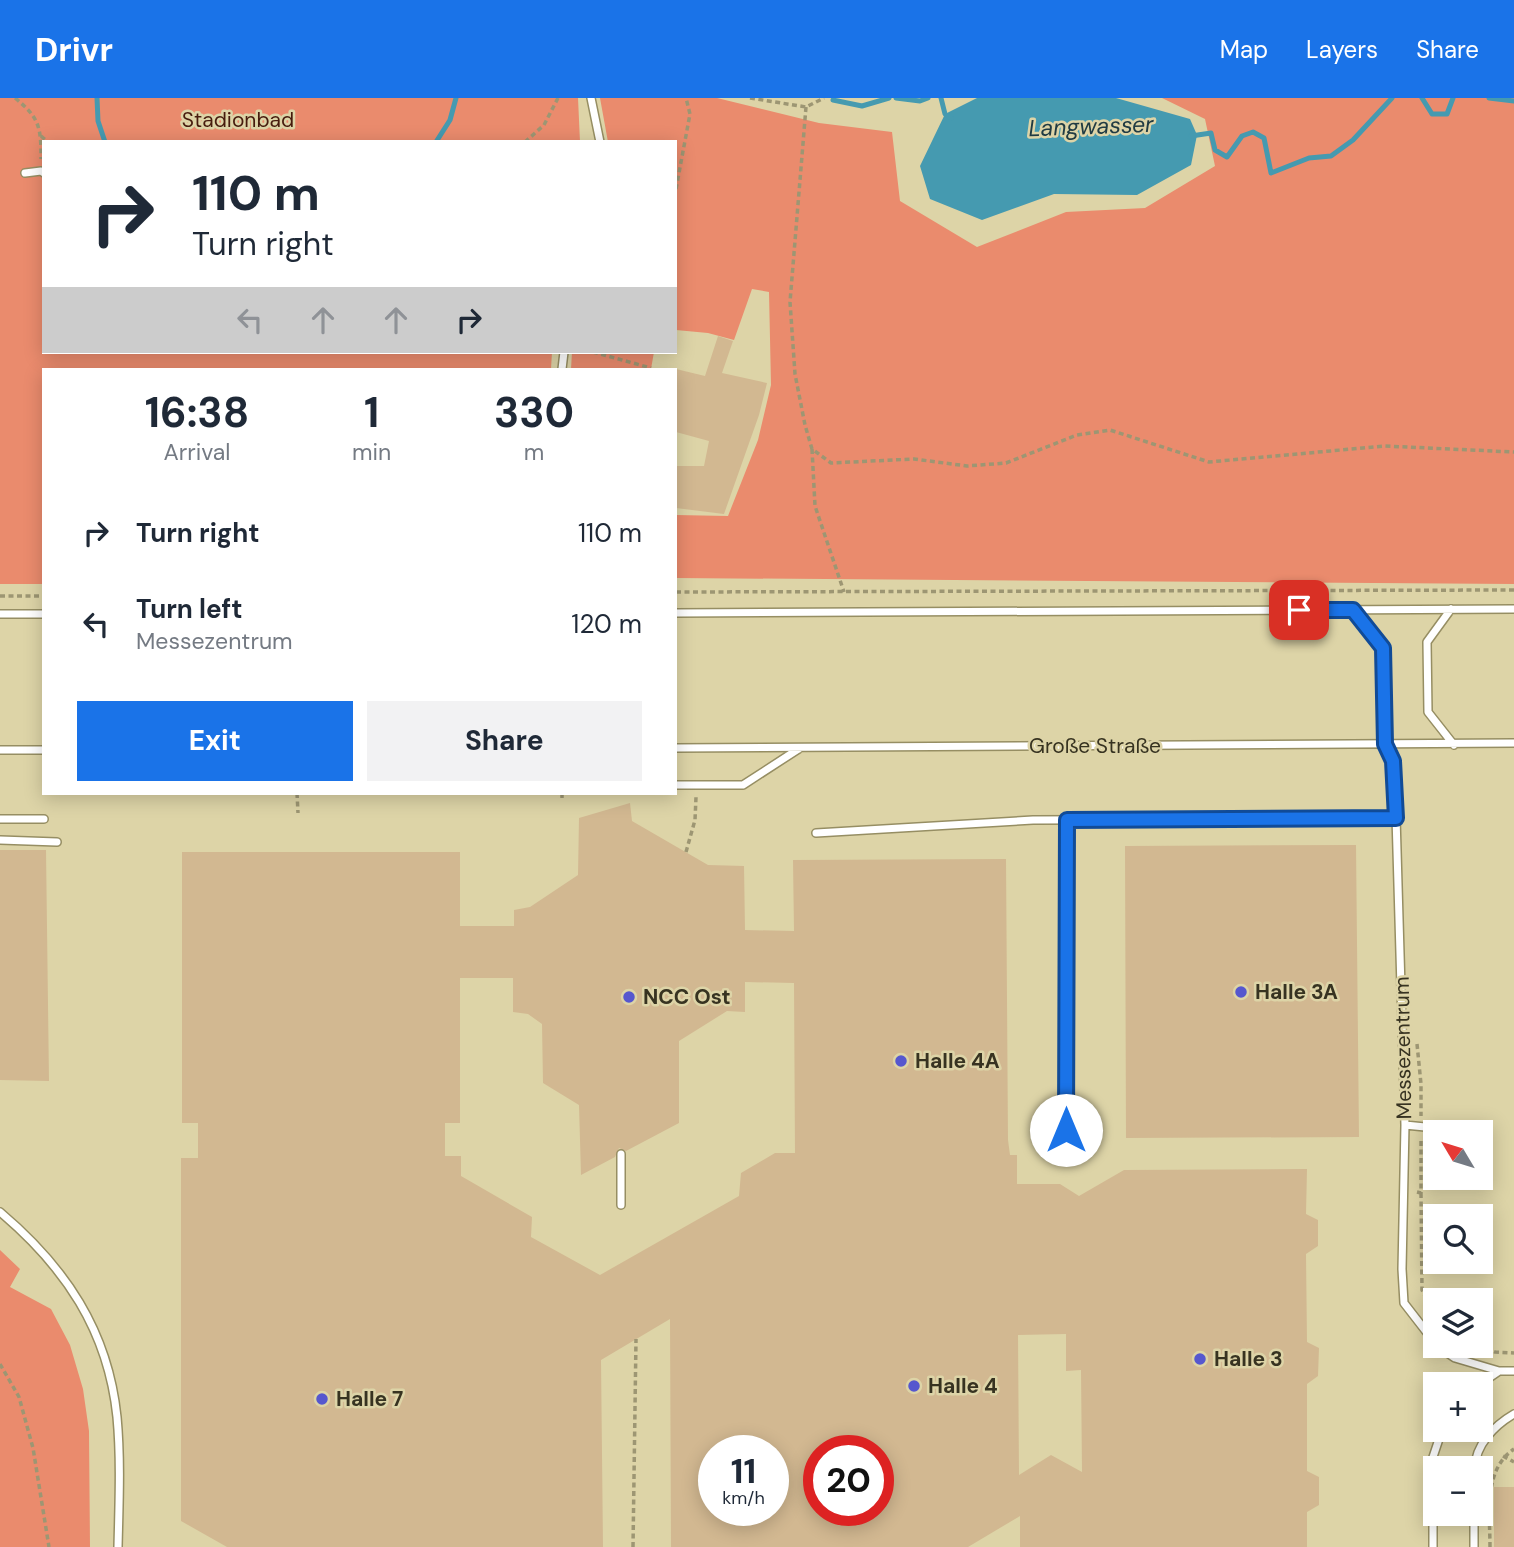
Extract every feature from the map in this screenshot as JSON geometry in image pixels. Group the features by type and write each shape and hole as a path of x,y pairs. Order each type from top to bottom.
{"lane":[{"path":"591,98 600,140"},
{"path":"24,173 42,172"},
{"path":"1451,609 1427,642 1428,712 1454,745"},
{"path":"677,613 1514,609"},
{"name":"Messezentrum","path":"1353,610 1383,648 1385,744 1393,761 1396,818 1405,1125 1402,1256 1404,1303 1423,1328"},
{"path":"0,614 42,614"},
{"name":"Große Straße","path":"677,748 1514,743"},
{"path":"677,785 743,785 801,747"},
{"path":"0,750 42,750"},
{"path":"816,833 1033,820 1396,818"},
{"path":"0,819 44,819"},
{"path":"1066,1130 1067,820"},
{"path":"0,840 57,842"},
{"path":"1405,1125 1423,1127"},
{"path":"621,1154 621,1205"},
{"path":"0,1212 34,1243 65,1278 89,1320 102,1350 117,1416 118,1547"},
{"name":"Messezentrum","path":"1454,1358 1499,1371 1514,1371"},
{"path":"1493,1375 1499,1371"},
{"path":"1477,1456 1491,1432 1514,1414"},
{"path":"1433,1547 1433,1457 1438,1442"},
{"path":"1474,1526 1474,1547"}],"path":[{"path":"15,98 32,112 41,136 42,172"},
{"path":"527,140 544,125 558,98"},
{"path":"677,184 691,114 686,98"},
{"path":"750,98 806,107 824,98"},
{"path":"806,107 790,302 795,374 812,449 815,506 844,592"},
{"path":"41,136 46,140"},
{"path":"600,354 651,368"},
{"path":"812,449 831,463 914,459 967,466 1006,463 1077,435 1110,430 1209,462 1385,446 1514,453"},
{"path":"677,592 1514,590"},
{"path":"0,596 42,596"},
{"path":"297,795 298,813"},
{"path":"686,852 695,820 696,797"},
{"path":"1421,1193 1423,1292"},
{"path":"633,1547 636,1339"},
{"path":"1493,1351 1514,1353"},
{"path":"0,1364 19,1397 33,1448 49,1547"},
{"path":"1490,1547 1490,1486 1503,1456 1514,1449"},
{"path":"1503,1456 1514,1462"}],"green space":[{"name":"Stadionbad","path":"0,98 578,98 580,140 42,140 42,354 552,354 551,368 42,368 42,584 0,584"},
{"path":"600,98 717,98 819,123 892,132 900,201 977,247 1066,212 1145,208 1215,166 1205,119 1162,98 1514,98 1514,584 677,578 677,515 728,516 758,440 771,385 769,292 752,289 734,340 708,333 677,330 677,140 608,140"},
{"path":"572,354 654,354 651,368 571,368"},
{"path":"0,1250 20,1269 10,1287 51,1309 70,1345 83,1389 89,1431 90,1547 0,1547"}],"water":[{"path":"977,98 1116,98 1190,119 1197,135 1191,165 1137,195 1054,194 982,220 930,199 920,166 945,114"}],"building":[{"path":"718,336 733,341 722,373 767,383 759,415 724,514 677,508 677,466 704,466 709,441 677,432 677,369 705,376"},
{"path":"630,803 632,821 708,865 744,866 745,930 794,931 793,860 1006,859 1008,1140 1010,1155 1017,1155 1017,1184 1060,1184 1079,1196 1124,1170 1307,1169 1306,1214 1318,1220 1318,1246 1306,1254 1307,1342 1319,1348 1318,1376 1307,1384 1307,1471 1319,1477 1319,1505 1307,1512 1307,1547 1020,1547 1020,1516 968,1547 671,1547 670,1319 601,1360 603,1547 227,1547 181,1521 181,1158 198,1158 198,1123 182,1123 182,852 460,852 460,926 514,926 514,910 530,907 578,875 579,818","holes":["460,978 513,978 513,1012 528,1014 542,1024 543,1083 579,1105 581,1175 615,1157 619,1148 626,1151 679,1123 679,1041 727,1011 745,1012 745,982 794,983 795,1153 775,1153 741,1173 739,1196 600,1275 531,1237 532,1217 461,1176 461,1156 445,1156 445,1123 460,1123","1066,1334 1066,1371 1081,1370 1082,1472 1051,1455 1019,1475 1018,1335"]},
{"name":"Halle 3A","path":"1356,845 1359,1137 1126,1138 1125,846"},
{"path":"0,850 46,850 49,1081 0,1080"},
{"path":"1494,1487 1514,1487 1514,1547 1494,1547"}],"waterway":[{"name":"Langwasser","path":"97,98 98,121 104,140"},
{"name":"Langwasser","path":"437,140 450,120 456,98"},
{"name":"Langwasser","path":"833,100 862,106 889,98"},
{"name":"Langwasser","path":"896,98 920,101 928,98"},
{"name":"Langwasser","path":"941,98 945,114 951,118"},
{"name":"Langwasser","path":"1191,136 1211,133 1215,150 1227,157 1242,136 1253,132 1264,138 1271,173 1309,158 1331,156 1353,140 1392,98"},
{"name":"Langwasser","path":"1422,98 1432,114 1447,114 1453,98"},
{"name":"Langwasser","path":"1489,98 1514,101"}],"place":[{"name":"Halle 3A","path":"1241,992"},
{"name":"NCC Ost","path":"629,997"},
{"name":"Halle 4A","path":"901,1061"},
{"name":"Halle 3","path":"1200,1359"},
{"name":"Halle 4","path":"914,1386"},
{"name":"Halle 7","path":"322,1399"}],"route":[{"path":"1066,1130 1067,820 1396,818 1393,761 1385,744 1383,648 1353,610 1299,610"}]}
